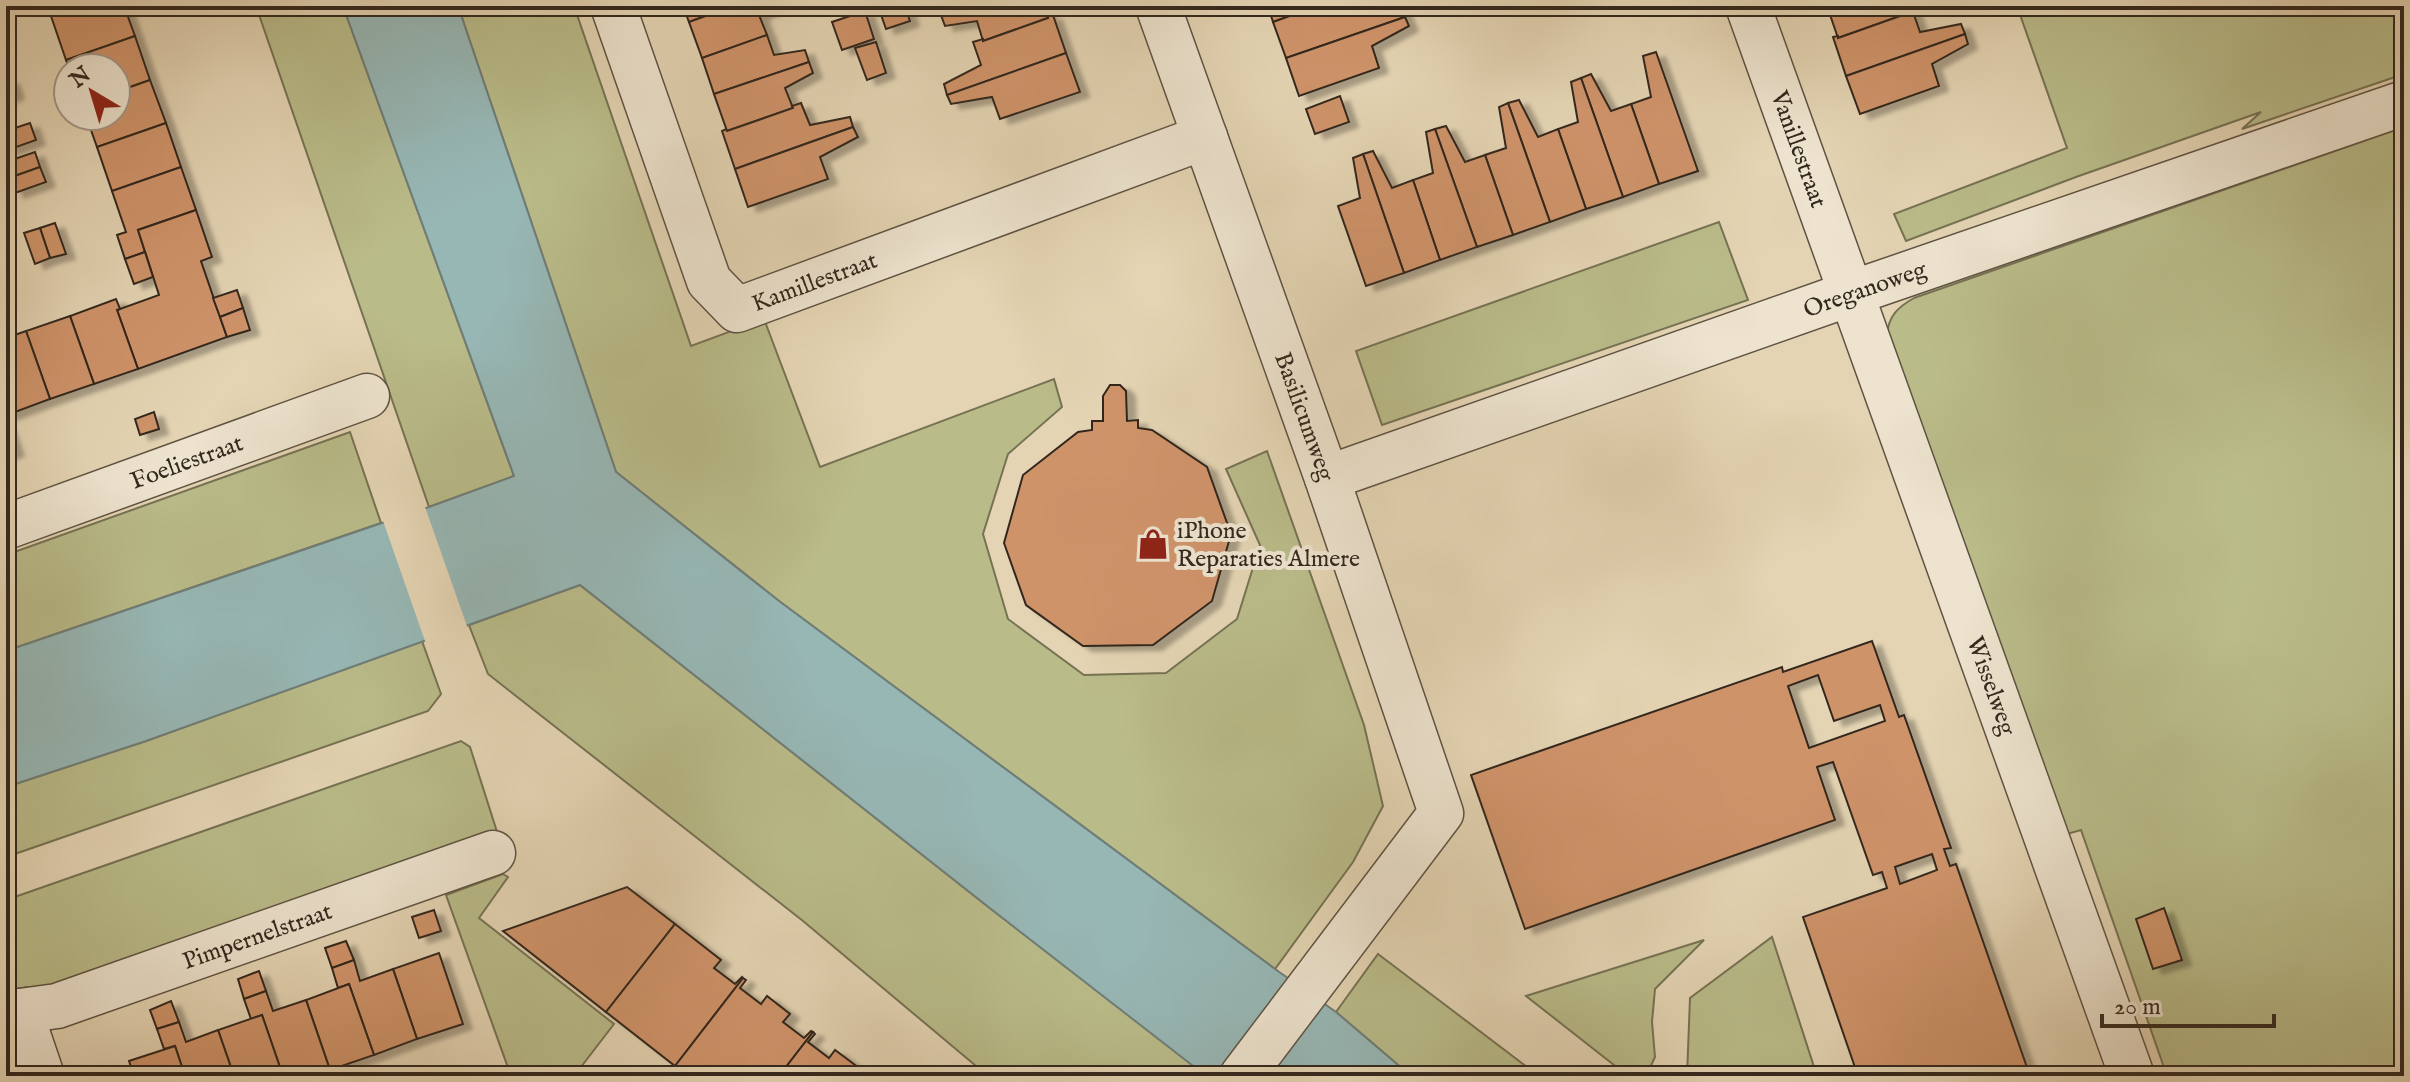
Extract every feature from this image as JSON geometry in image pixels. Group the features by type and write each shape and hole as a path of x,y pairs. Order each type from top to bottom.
{"street":[{"name":"Kamillestraat","path":"613,6 709,281 737,310 1205,137"},
{"name":"Basilicumweg","path":"1158,6 1327,478 1441,813 1242,1076"},
{"name":"Vanillestraat","path":"1748,6 1852,293"},
{"name":"Oreganoweg","path":"1327,478 2404,103"},
{"name":"Wisselweg","path":"1852,293 2132,1076"},
{"name":"Foeliestraat","path":"6,527 367,396"},
{"name":"Pimpernelstraat","path":"42,1076 13,1013 57,1006 493,853"}],"green space":[{"path":"256,6 343,6 514,476 429,507"},
{"path":"458,6 574,6 691,346 764,319 820,467 1054,379 1062,407 1008,454 983,534 1008,619 1084,675 1166,673 1237,619 1260,545 1226,469 1267,451 1364,725 1383,806 1353,862 1275,969 779,601 616,472"},
{"path":"2017,6 2404,6 2404,74 2242,129 2261,112 1906,241 1894,214 2067,148"},
{"path":"2404,127 2404,1076 2167,1076 2081,830 2060,836 1887,336 1889,323 1903,305 1914,298"},
{"path":"1719,222 1748,300 1382,425 1356,351"},
{"path":"350,432 381,523 6,651 6,555"},
{"path":"580,585 1200,1070 1195,1076 988,1076 803,921 488,674 469,625"},
{"path":"422,641 441,694 428,711 6,857 6,787 146,741"},
{"path":"461,741 470,747 498,835 36,996 33,988 26,987 6,994 6,900"},
{"path":"503,874 508,877 479,918 614,1024 574,1076 511,1076 446,895"},
{"path":"1772,937 1817,1076 1687,1076 1690,998"},
{"path":"1704,940 1655,989 1652,1022 1655,1057 1646,1076 1628,1076 1526,996"},
{"path":"1378,954 1539,1076 1411,1076 1336,1012"}],"water":[{"path":"343,6 458,6 616,472 779,601 1336,1012 1411,1076 1206,1076 580,585 146,741 6,787 6,651 514,476"}],"pier":[{"path":"424,504 468,629 426,644 382,518"}],"building":[{"path":"47,6 80,6 51,16"},
{"path":"80,6 124,6 135,36 89,52 63,52 51,16"},
{"path":"683,6 733,6 689,22"},
{"path":"733,6 776,6 759,15 767,35 702,58 689,22"},
{"path":"878,6 905,6 910,21 886,29"},
{"path":"938,6 968,6 941,15"},
{"path":"968,6 1044,6 1048,18 983,41 977,21 945,26 941,15"},
{"path":"1268,6 1317,6 1273,22"},
{"path":"1317,6 1357,6 1360,14 1401,6 1405,17 1286,58 1273,22"},
{"path":"1827,6 1900,6 1903,15 1838,38"},
{"path":"1912,9 1920,32 1961,24 1965,34 1846,76 1833,37 1838,38 1903,15"},
{"path":"865,11 874,39 842,50 832,22"},
{"path":"1053,15 1066,53 947,95 944,84 981,65 973,42"},
{"path":"1405,17 1409,26 1372,46 1379,68 1299,96 1286,58"},
{"path":"1965,34 1968,44 1932,64 1939,86 1860,114 1846,76"},
{"path":"767,35 774,55 805,50 809,62 714,94 702,58"},
{"path":"135,36 150,80 132,86 132,52 89,52"},
{"path":"876,42 886,73 867,80 855,48"},
{"path":"1656,52 1698,171 1659,184 1631,104 1651,97 1643,56"},
{"path":"1066,53 1080,92 1000,119 992,97 951,104 947,95"},
{"path":"809,62 813,73 785,88 793,108 727,131 714,94"},
{"path":"1591,74 1611,111 1631,104 1659,184 1623,197 1581,78"},
{"path":"1581,78 1623,197 1586,209 1558,129 1578,122 1571,82"},
{"path":"10,79 15,94 6,98 6,81"},
{"path":"150,80 166,123 97,147 92,132 132,132 132,86"},
{"path":"1340,96 1349,122 1315,134 1306,109"},
{"path":"1519,100 1538,137 1558,129 1586,209 1550,222 1508,103"},
{"path":"801,103 810,125 850,117 853,127 735,169 722,131"},
{"path":"1508,103 1550,222 1513,235 1485,155 1506,148 1499,107"},
{"path":"30,123 36,140 8,150 6,131"},
{"path":"166,123 181,167 112,191 97,147"},
{"path":"1446,126 1465,162 1485,155 1513,235 1477,247 1435,129"},
{"path":"853,127 858,137 820,157 828,179 748,207 735,169"},
{"path":"1435,129 1477,247 1440,260 1413,180 1433,173 1426,132"},
{"path":"1373,151 1392,188 1413,180 1440,260 1404,273 1363,154"},
{"path":"35,152 40,167 9,178 6,162"},
{"path":"1363,154 1404,273 1366,286 1338,206 1360,198 1353,158"},
{"path":"40,167 46,182 15,193 9,178"},
{"path":"181,167 196,210 138,230 145,252 125,259 117,235 126,232 112,191"},
{"path":"196,210 212,257 201,261 227,337 138,369 117,310 159,295 138,230"},
{"path":"55,223 66,254 50,258 40,228"},
{"path":"40,228 50,258 35,264 24,233"},
{"path":"145,252 153,277 134,284 125,259"},
{"path":"237,290 243,308 220,317 213,298"},
{"path":"116,299 138,369 94,384 70,316"},
{"path":"243,308 250,330 227,337 220,317"},
{"path":"70,316 94,384 50,399 26,331"},
{"path":"26,331 50,399 7,415 6,338"},
{"path":"1110,385 1120,385 1126,391 1127,421 1138,420 1138,428 1152,430 1207,467 1231,534 1212,601 1153,645 1083,646 1026,605 1004,543 1023,475 1078,432 1092,430 1092,421 1103,421 1103,396"},
{"path":"154,412 159,429 140,435 135,419"},
{"path":"6,425 15,451 6,454"},
{"path":"1872,641 1899,717 1904,715 1951,848 1944,849 1950,866 1956,864 2030,1076 1858,1076 1803,917 1887,888 1882,872 1873,875 1833,762 1817,767 1835,820 1525,929 1471,775 1782,667 1783,672","holes":["1818,675 1834,721 1880,705 1885,721 1809,748 1788,686","1932,854 1937,870 1900,884 1895,867"]},
{"path":"627,887 675,924 606,1012 503,931"},
{"path":"2164,908 2182,960 2153,969 2136,919"},
{"path":"434,910 441,931 419,938 412,917"},
{"path":"675,924 721,960 714,968 735,984 743,978 675,1066 606,1012"},
{"path":"346,941 354,960 332,968 325,948"},
{"path":"439,953 463,1024 417,1039 393,969"},
{"path":"354,960 360,981 393,969 417,1039 374,1055 349,984 338,988 332,968"},
{"path":"259,971 266,991 244,999 238,979"},
{"path":"743,978 746,980 740,988 761,1004 767,996 790,1014 783,1022 804,1038 813,1032 779,1076 687,1076 675,1066"},
{"path":"349,984 374,1055 330,1070 306,1000"},
{"path":"266,991 273,1011 306,1000 330,1070 313,1076 283,1076 262,1015 251,1019 244,999"},
{"path":"171,1001 179,1022 157,1029 150,1010"},
{"path":"262,1015 283,1076 234,1076 218,1030"},
{"path":"179,1022 186,1042 218,1030 234,1076 185,1076 175,1046 164,1049 157,1029"},
{"path":"813,1032 815,1034 808,1042 829,1058 835,1050 859,1068 852,1076 779,1076"},
{"path":"175,1046 185,1076 134,1076 129,1061"}],"place":[{"name":"iPhone Reparaties Almere","path":"1153,544"}]}
